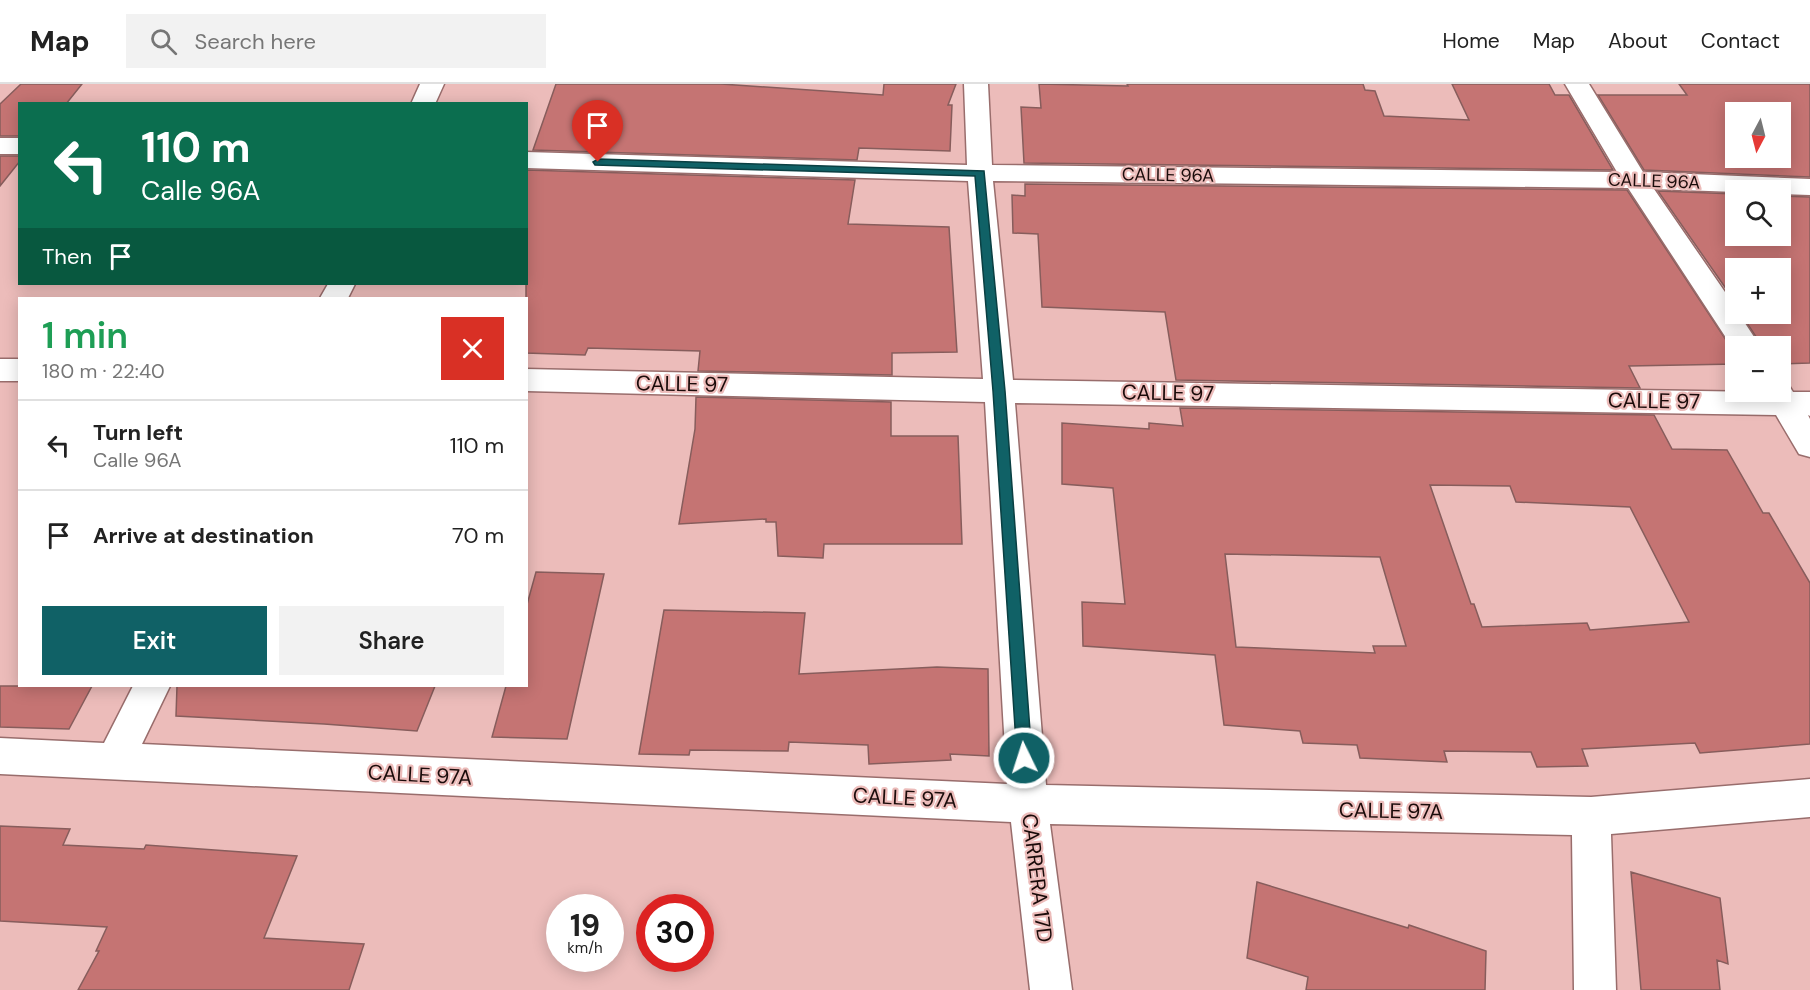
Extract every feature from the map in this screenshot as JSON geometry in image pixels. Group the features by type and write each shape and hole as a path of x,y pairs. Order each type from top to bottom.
{"street":[{"path":"424,102 432,84"},
{"name":"CARRERA 17D","path":"976,84 980,173 999,391 1028,804 1050,990"},
{"path":"1577,84 1635,180 1739,336"},
{"path":"0,146 18,146"},
{"name":"CALLE 96A","path":"528,160 980,173 1635,180 1810,187"},
{"path":"0,370 18,370"},
{"name":"CALLE 97","path":"528,380 999,391 1725,399"},
{"path":"1791,400 1810,445"},
{"path":"115,761 152,687"},
{"name":"CALLE 97A","path":"0,756 1028,804 1592,816 1810,798"},
{"path":"1592,816 1595,990"}],"building":[{"path":"21,84 82,84 68,102 18,102 18,136 0,136 0,104"},
{"path":"556,84 721,84 883,95 884,84 956,84 948,105 952,105 950,151 859,148 857,160 533,150"},
{"path":"1039,84 1128,86 1127,84 1363,84 1365,90 1375,91 1384,116 1469,120 1452,84 1549,84 1555,95 1569,95 1613,170 1024,163 1021,107 1041,108"},
{"path":"1679,84 1810,84 1810,177 1644,170 1598,95 1687,95"},
{"path":"0,156 18,156 18,164 0,186"},
{"path":"528,170 855,180 848,224 949,227 957,352 892,353 892,375 698,371 700,351 588,348 585,355 528,353 528,297 526,297 526,285 528,285"},
{"path":"1025,184 1627,190 1725,338 1725,364 1629,366 1640,388 1176,380 1165,312 1042,307 1038,234 1013,233 1012,195 1025,196"},
{"path":"1658,191 1725,194 1725,246 1791,246 1791,196 1810,197 1810,363 1791,364 1791,336 1755,336 1748,324 1791,324 1791,258 1725,258 1725,287"},
{"path":"696,397 891,402 891,436 958,436 962,544 824,544 823,558 778,556 776,522 766,522 766,519 679,524 695,429"},
{"path":"1180,408 1654,415 1672,449 1727,450 1763,513 1769,513 1810,583 1810,744 1700,753 1695,743 1582,749 1588,766 1537,767 1531,752 1444,751 1447,762 1360,758 1357,745 1303,743 1300,731 1224,725 1215,655 1083,646 1082,602 1125,604 1113,488 1062,484 1062,423 1149,429 1149,423 1183,426","holes":["1430,485 1510,486 1516,502 1630,507 1689,622 1590,630 1587,623 1482,627 1474,604 1471,604","1225,554 1380,557 1406,646 1373,646 1375,653 1236,647"]},
{"path":"536,572 604,574 567,739 492,737 506,687 528,687 528,601"},
{"path":"664,610 805,613 799,674 937,667 988,669 989,756 950,754 951,760 869,764 868,745 789,742 788,751 690,750 689,755 639,754"},
{"path":"0,686 91,687 69,729 0,727"},
{"path":"177,687 435,687 417,731 176,716"},
{"path":"0,826 70,829 63,845 144,849 146,845 297,856 264,938 364,944 349,990 78,990 99,951 96,951 107,927 0,921"},
{"path":"1631,872 1720,898 1728,964 1717,960 1720,990 1641,990"},
{"path":"1257,882 1408,928 1409,925 1486,951 1485,990 1306,990 1308,977 1247,958"}],"route":[{"path":"598,162 980,173 999,391 1024,758"}]}
